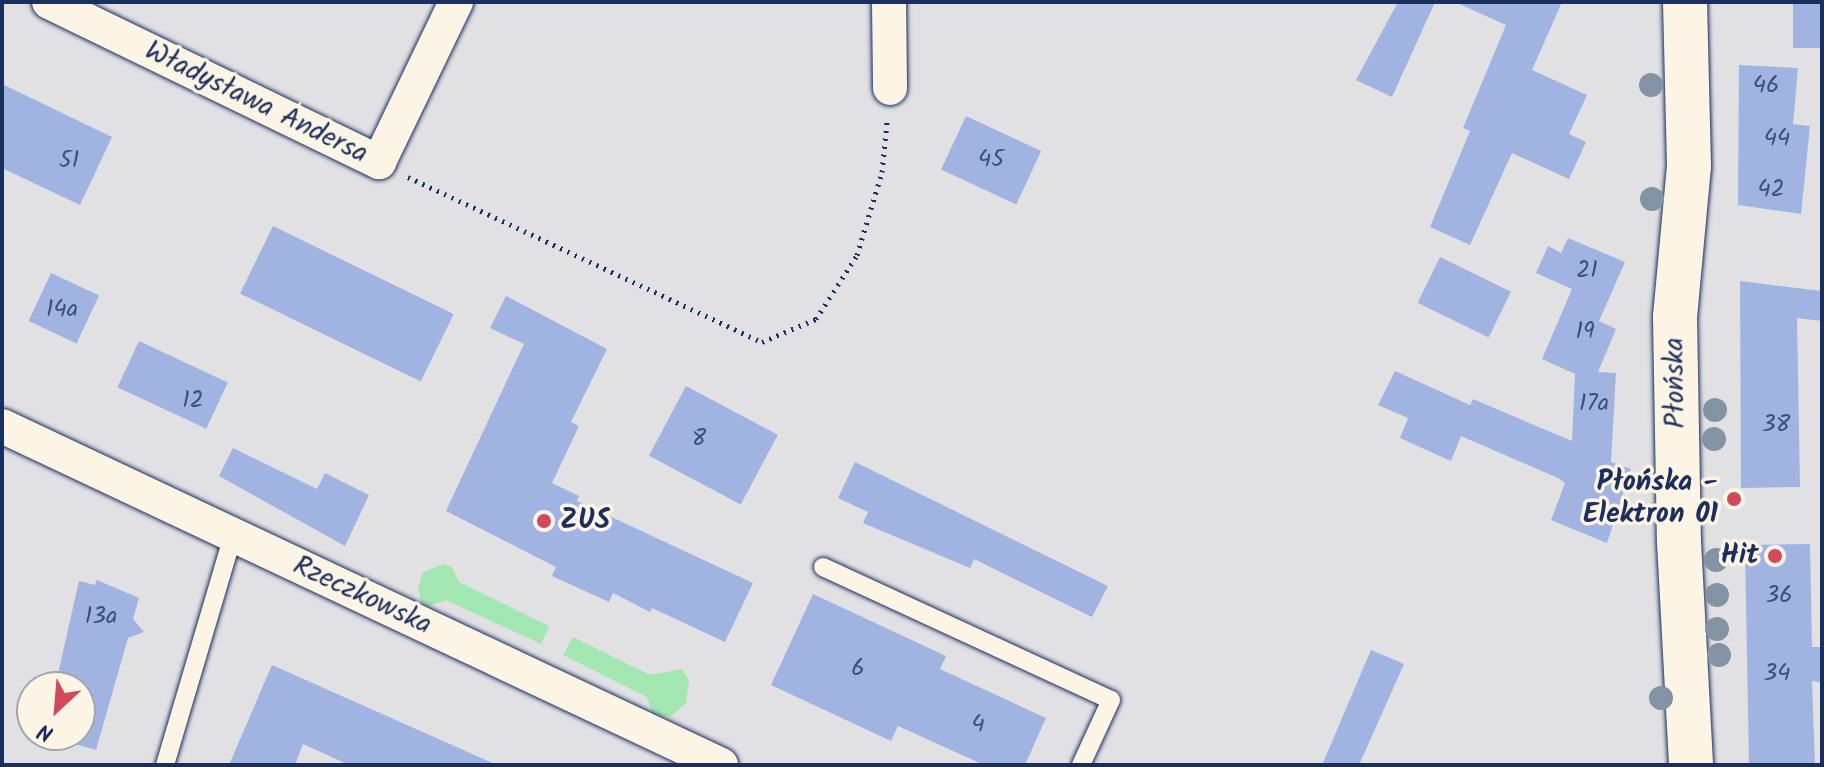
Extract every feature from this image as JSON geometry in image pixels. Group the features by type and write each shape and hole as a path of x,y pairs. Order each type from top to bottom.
{"street":[{"name":"Władysława Andersa","path":"49,2 379,162 456,2"},
{"path":"889,2 890,88"},
{"name":"Płońska","path":"1685,2 1689,166 1675,317 1679,542 1691,765"},
{"name":"Rzeczkowska","path":"2,426 721,765"}],"lane":[{"path":"165,765 233,535"},
{"path":"823,567 1111,700 1081,765"}],"path":[{"path":"379,162 762,342 816,319 857,255 882,172 890,88"}],"green space":[{"path":"444,564 452,567 459,582 549,626 541,644 446,600 429,606 421,602 418,588 423,572"},
{"path":"573,637 650,675 682,669 689,681 686,703 670,717 653,714 647,697 563,655"}],"building":[{"path":"1398,2 1435,2 1392,97 1356,80"},
{"path":"1455,2 1562,2 1532,70 1587,95 1569,134 1586,142 1569,179 1512,153 1470,245 1430,227 1470,131 1463,128 1506,25"},
{"path":"1793,2 1822,2 1822,48 1793,48"},
{"path":"1739,65 1798,68 1793,124 1810,126 1801,214 1738,205"},
{"path":"2,84 112,137 80,205 2,168"},
{"path":"966,116 1041,151 1016,205 941,169"},
{"path":"273,226 454,314 421,382 240,293"},
{"path":"1568,238 1625,262 1599,321 1616,329 1598,372 1616,373 1611,462 1631,469 1607,543 1551,520 1565,483 1558,478 1461,436 1451,461 1400,438 1408,418 1378,405 1395,371 1470,405 1473,399 1572,441 1575,374 1542,359 1572,289 1536,273 1548,246 1561,253"},
{"path":"1440,257 1511,292 1489,337 1418,303"},
{"path":"51,273 99,295 77,343 29,321"},
{"path":"1740,281 1822,291 1822,321 1797,318 1800,487 1741,488"},
{"name":"ZUS","path":"506,296 607,349 571,422 579,426 552,483 579,496 577,501 753,583 725,642 652,608 650,612 613,593 609,602 552,576 556,567 446,511 524,344 490,328"},
{"path":"139,341 228,382 206,429 117,387"},
{"path":"686,386 778,435 741,505 649,456"},
{"path":"233,448 317,489 325,473 369,495 345,546 219,476"},
{"path":"855,462 1108,586 1092,617 974,559 970,568 863,523 868,512 838,498"},
{"path":"1810,544 1812,647 1822,647 1820,682 1812,681 1815,765 1749,765 1745,545"},
{"path":"97,580 139,598 133,619 144,632 128,638 96,750 96,671 59,671 79,581 95,585"},
{"path":"813,594 946,656 940,669 1046,718 1025,765 984,765 898,726 891,741 771,685"},
{"path":"1371,650 1404,664 1359,765 1322,765"},
{"path":"272,665 497,765 349,765 303,744 295,765 229,765"}],"place":[{"name":"Płońska - Elektron 01","path":"1734,499"},
{"name":"ZUS","path":"544,521"},
{"name":"Hit","path":"1775,556"}]}
